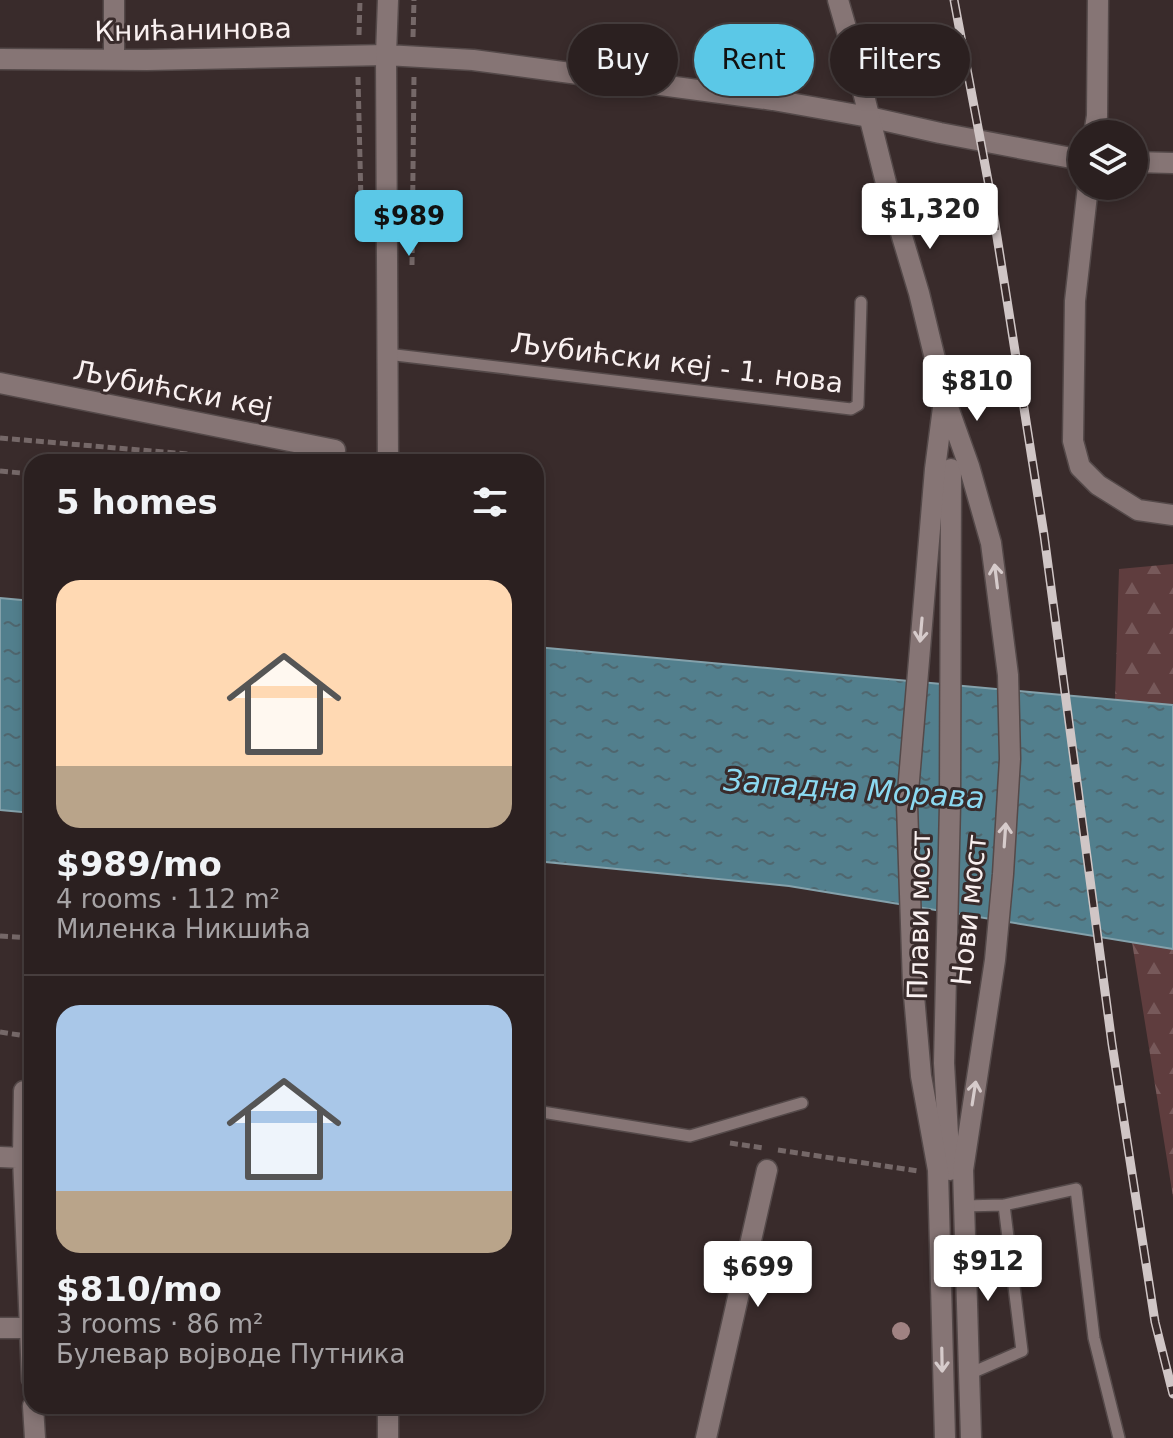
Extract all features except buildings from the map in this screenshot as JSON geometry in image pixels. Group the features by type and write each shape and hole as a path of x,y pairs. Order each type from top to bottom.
{"main road":[{"path":"114,0 114,59"},
{"path":"388,0 388,454"},
{"path":"838,0 886,183 919,293 944,396 952,468"},
{"path":"1096,120 1098,0"},
{"name":"Книћанинова","path":"0,59 386,55 473,60 773,100 1068,157"},
{"path":"1148,162 1173,163"},
{"path":"1086,200 1075,301 1073,441 1080,467 1098,485 1138,510 1173,515"},
{"name":"Љубићски кеј","path":"0,383 335,450"},
{"path":"944,396 952,468"},
{"name":"Нови мост","path":"950,1170 921,1076 913,984 907,804 952,468"},
{"name":"Нови мост","path":"950,1170 995,960 1010,759 1008,675 991,543 952,468"},
{"name":"Плави мост","path":"950,1170 944,1063 950,805 952,468"},
{"path":"24,1091 24,1186"},
{"path":"0,1157 23,1158"},
{"path":"706,1438 767,1170"},
{"path":"950,1170 964,1206 971,1438"},
{"path":"945,1438 950,1170"},
{"path":"0,1328 24,1328"},
{"path":"34,1414 35,1438"},
{"path":"388,1414 388,1438"}],"lane":[{"name":"Љубићски кеј - 1. нова","path":"387,354 851,409 858,405 861,302"},
{"path":"544,1112 690,1136 802,1103"},
{"path":"964,1206 1004,1205 1076,1189 1094,1338 1119,1438"},
{"path":"969,1374 1022,1351 1004,1205"}],"path":[{"path":"0,438 188,454"},
{"path":"0,471 24,473"},
{"path":"0,936 24,938"},
{"path":"0,1032 24,1036"},
{"path":"690,1136 914,1171"}],"green space":[{"path":"1173,564 1173,705 1115,699 1119,569"},
{"path":"1132,942 1173,949 1173,1197"}],"water":[{"path":"0,598 24,600 24,812 0,810"},
{"name":"Западна Морава","path":"544,648 1173,705 1173,949 789,886 544,862"}],"railway":[{"path":"954,0 989,186 1044,535 1112,1044 1155,1322 1173,1394"}]}
